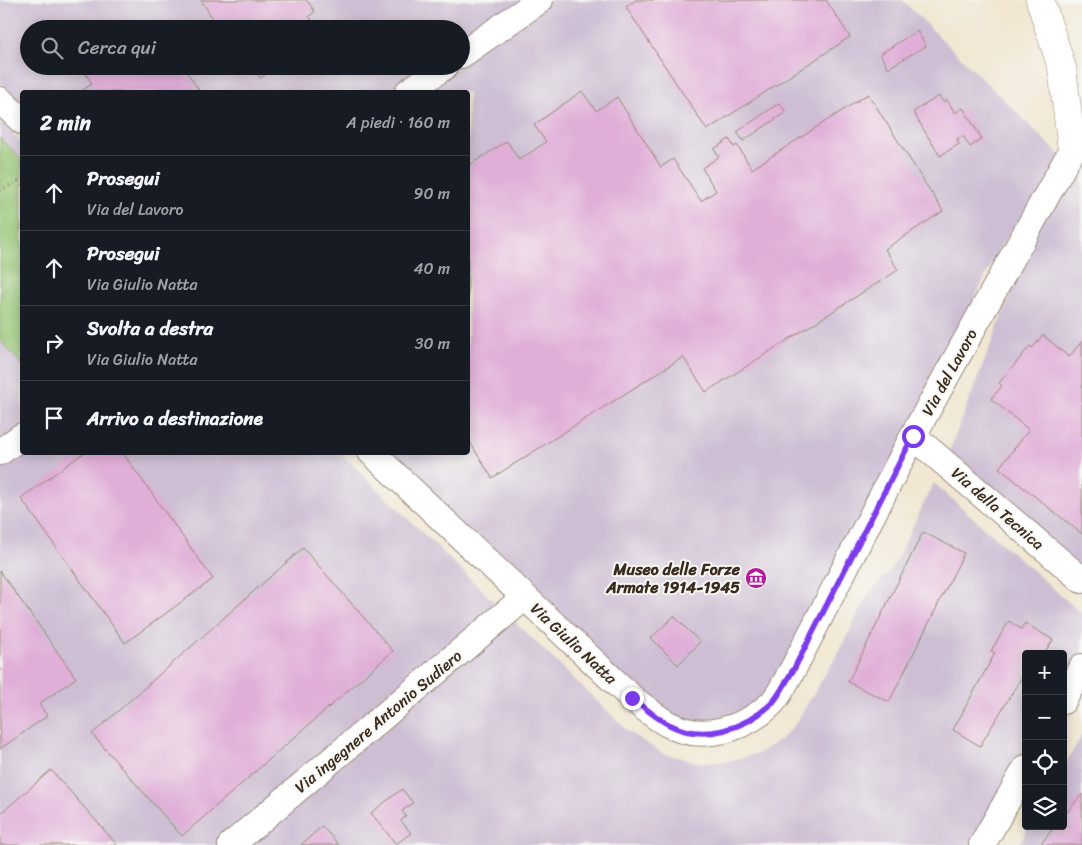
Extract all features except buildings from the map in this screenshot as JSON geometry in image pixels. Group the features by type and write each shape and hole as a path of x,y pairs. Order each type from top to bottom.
{"highway":[{"path":"1040,0 1062,68 1077,141"}],"street":[{"path":"470,49 540,0"},
{"path":"411,90 432,75"},
{"path":"0,100 20,119"},
{"name":"Via del Lavoro","path":"794,669 913,436 1077,141"},
{"name":"Via della Tecnica","path":"913,436 1082,580"},
{"path":"0,452 20,437"},
{"name":"Via Giulio Natta","path":"374,455 632,698 670,726 700,734 729,730 748,721 771,704 794,669"},
{"name":"Via ingegnere Antonio Sudiero","path":"231,845 525,597"},
{"path":"1066,695 1082,667"},
{"path":"982,845 1022,775"}],"path":[{"path":"0,190 18,181 20,183"}],"shaded area":[{"path":"0,0 902,0 1064,159 1082,127 1082,577 947,457 1062,162 999,249 774,706 674,728 382,455 470,455 470,90 20,90 20,102 0,82"},
{"path":"0,121 20,141 20,455 342,455 630,733 664,754 702,763 729,761 759,753 782,738 796,723 839,651 869,593 891,570 934,483 1082,614 1082,679 1067,704 1067,650 1022,650 1022,783 986,845 0,845"},
{"path":"1082,735 1082,845 1019,845 1027,830 1067,830 1067,761"}],"green space":[{"path":"0,138 20,158 20,363 0,340"}],"place":[{"name":"Museo delle Forze Armate 1914-1945","path":"756,578"}],"route":[{"path":"632,698 670,726 700,734 729,730 748,721 771,704 794,669 913,436"}]}
